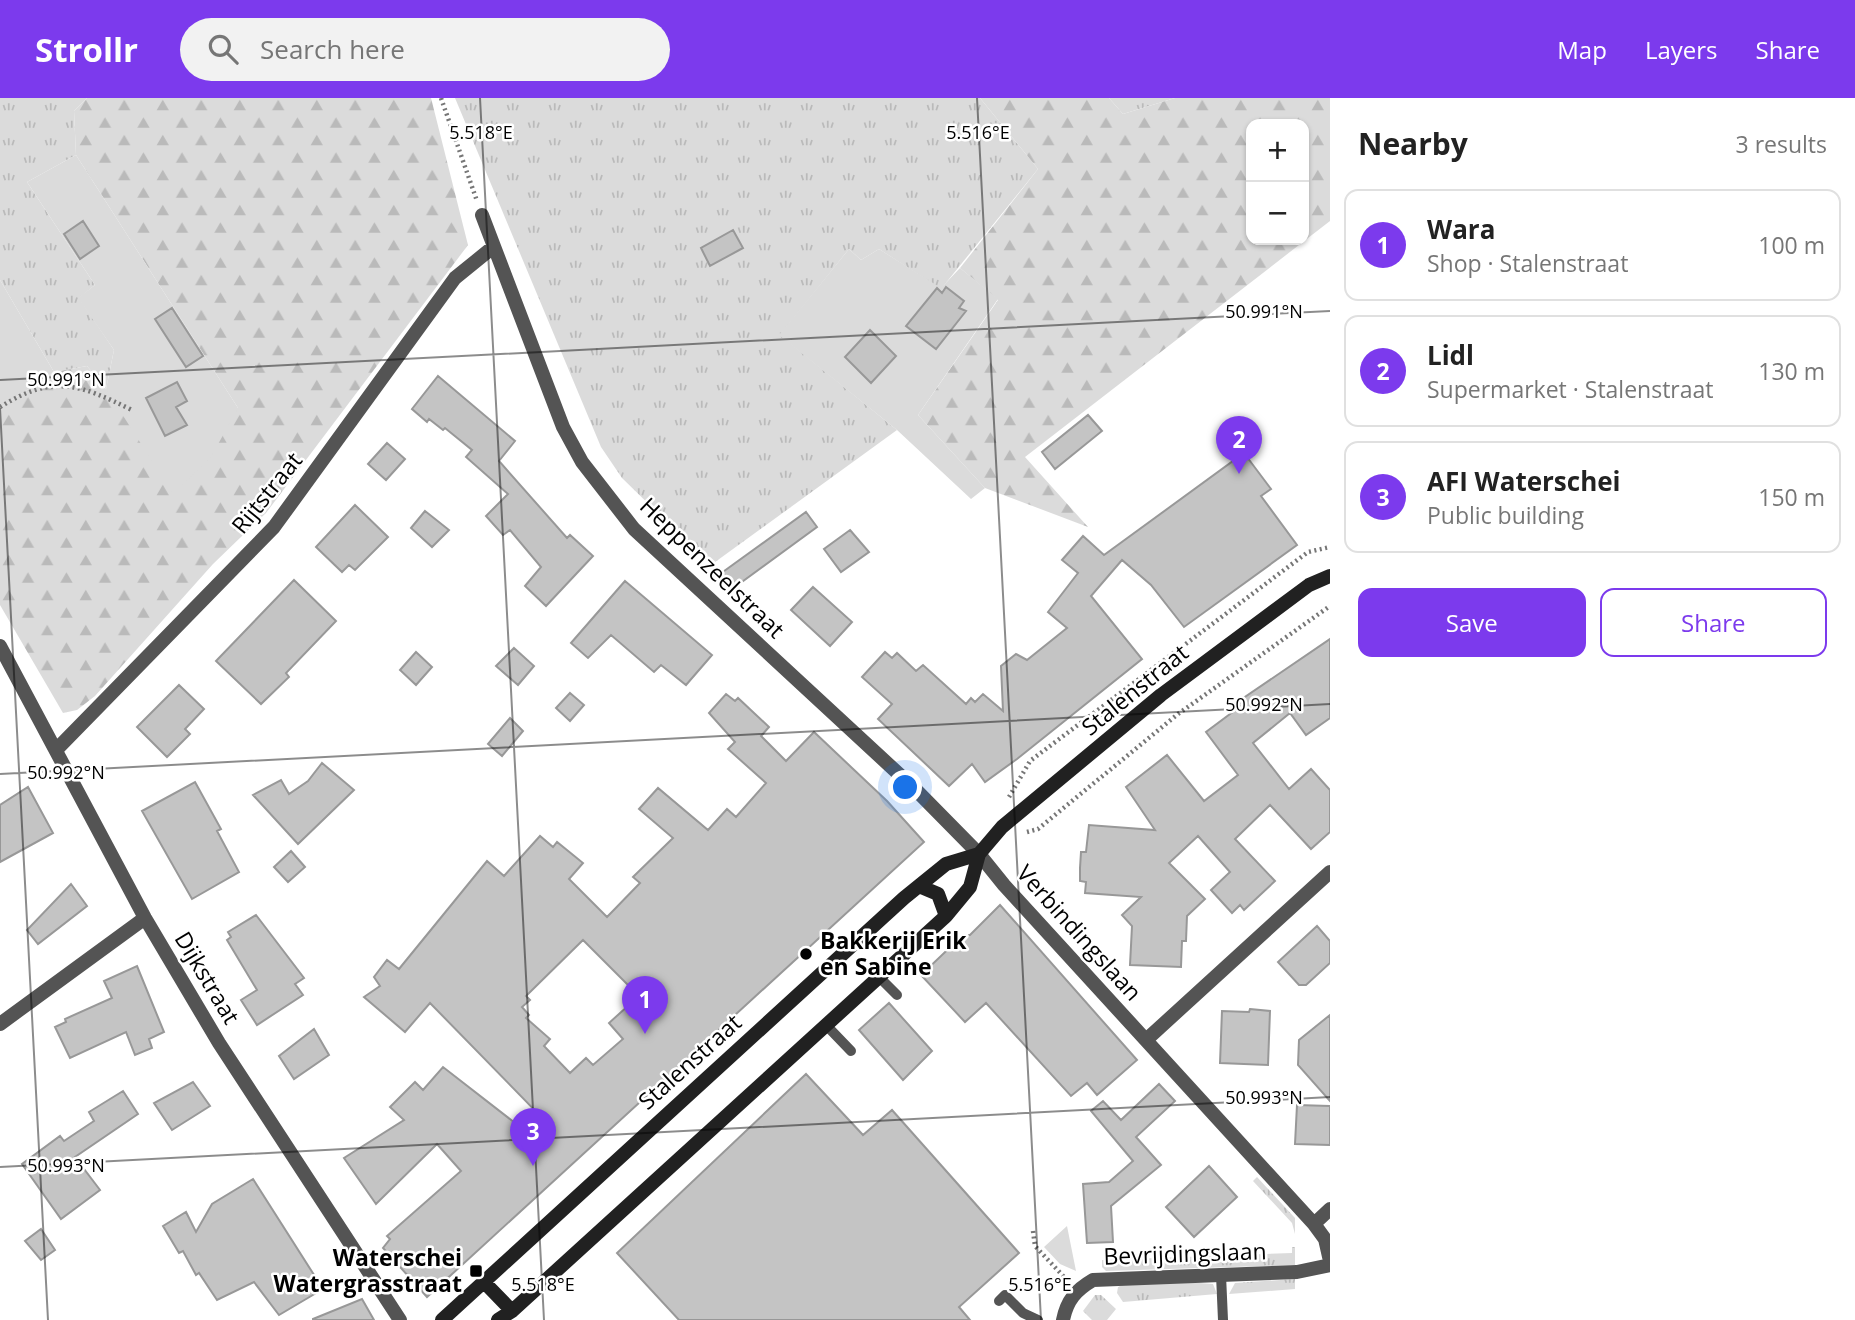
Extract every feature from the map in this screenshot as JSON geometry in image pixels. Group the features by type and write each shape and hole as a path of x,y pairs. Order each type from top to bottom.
{"street":[{"name":"Heppenzeelstraat","path":"482,215 492,248 563,427 582,462 634,529 915,789 979,855"},
{"name":"Rijtstraat","path":"57,749 274,527 455,278 492,248"},
{"name":"Stalenstraat","path":"506,1317 946,916 970,887 979,855 1002,827 1161,695 1309,585 1330,576"},
{"name":"Dijkstraat","path":"0,646 145,918 219,1043 400,1320"},
{"name":"Stalenstraat","path":"442,1320 919,886 946,864 979,855"},
{"name":"Verbindingslaan","path":"979,855 1314,1224 1325,1239 1330,1263"},
{"path":"1146,1040 1330,872"},
{"path":"919,886 938,894 946,916"},
{"path":"0,1024 145,918"},
{"path":"1314,1224 1330,1209"},
{"name":"Bevrijdingslaan","path":"1063,1320 1065,1309 1076,1290 1093,1280 1297,1272 1330,1263"},
{"path":"484,1282 506,1317"}],"lane":[{"path":"879,977 897,995"},
{"path":"826,1025 851,1051"},
{"path":"1221,1275 1223,1320"},
{"path":"999,1301 1005,1295 1023,1313 1038,1320"}],"path":[{"path":"441,98 482,215"},
{"path":"0,407 24,392 53,386 85,387 132,410"},
{"path":"1330,547 1308,552 1030,761 1011,791 1002,827 1022,834 1038,829 1178,714 1330,606"},
{"path":"1033,1231 1035,1246 1066,1279"}],"green space":[{"path":"0,98 87,98 74,111 76,155 27,182 95,285 79,298 114,350 106,389 87,366 54,372 0,280"},
{"path":"87,98 431,98 468,245 266,513 213,564 95,696 77,710 63,713 0,605 0,408 54,372 87,366 106,389 238,408 76,155 74,111"},
{"path":"455,98 980,98 1038,169 941,289 879,249 861,260 849,249 780,335 897,430 711,565 622,478 601,447"},
{"path":"980,98 1109,98 1123,114 1175,98 1330,98 1330,221 1309,237 1309,119 1246,119 1246,245 1299,245 1025,457 1088,527 985,488 918,415 998,300 960,268 1038,169"},
{"path":"1109,98 1175,98 1123,114"},
{"path":"76,155 238,408 211,457 173,494 106,389 114,350 78,298 95,285 27,182"},
{"path":"849,249 861,260 879,249 941,288 960,268 998,299 918,415 985,488 971,499 897,430 779,335"},
{"path":"0,280 54,372 0,408"},
{"path":"1257,1177 1295,1218 1295,1234 1292,1223 1253,1181"},
{"path":"1067,1226 1076,1271 1060,1264 1044,1247"},
{"path":"1292,1247 1295,1247 1295,1265 1106,1271 1102,1267 1102,1260 1292,1253"},
{"path":"1295,1279 1295,1289 1229,1294 1235,1283"},
{"path":"1124,1284 1213,1284 1217,1294 1123,1302 1117,1293 1118,1287"},
{"path":"1095,1295 1101,1295 1116,1309 1107,1320 1092,1320 1083,1311"}],"building":[{"path":"83,221 99,246 80,259 64,234"},
{"path":"733,230 743,248 710,266 701,248"},
{"path":"946,287 964,301 959,308 966,311 936,349 906,326 937,288 942,293"},
{"path":"172,308 203,356 186,367 155,319"},
{"path":"870,330 896,356 871,383 845,357"},
{"path":"438,376 515,441 499,461 567,538 570,535 593,556 546,606 525,586 541,567 510,530 503,535 486,516 508,494 466,457 472,450 445,428 443,430 429,419 427,422 412,409"},
{"path":"177,382 187,401 176,407 187,425 165,436 146,398"},
{"path":"1088,415 1102,431 1055,469 1042,452"},
{"path":"387,443 405,459 386,480 368,464"},
{"path":"1244,453 1271,489 1261,496 1297,545 1184,627 1151,585 1122,560 1091,596 1142,659 1017,759 985,782 972,764 949,786 878,719 892,704 862,677 885,652 892,658 897,653 916,671 923,665 966,704 971,698 975,702 983,694 1003,711 1001,666 1016,654 1027,660 1067,628 1048,612 1078,573 1062,560 1083,536 1104,555"},
{"path":"355,505 388,537 355,570 349,565 342,572 316,547"},
{"path":"425,511 449,530 432,547 411,528"},
{"path":"806,512 817,527 735,587 720,574"},
{"path":"850,530 869,552 841,572 824,549"},
{"path":"294,580 336,621 286,673 289,677 261,704 216,661"},
{"path":"625,581 712,655 686,685 661,665 654,672 611,635 588,658 571,643"},
{"path":"813,587 852,622 830,646 791,610"},
{"path":"1330,639 1330,718 1306,735 1290,713 1253,743 1289,789 1311,769 1330,790 1330,832 1311,849 1270,805 1235,839 1275,881 1244,910 1240,905 1232,913 1211,890 1230,872 1198,836 1169,863 1205,899 1187,916 1181,967 1130,965 1132,926 1122,915 1141,897 1085,893 1086,882 1080,881 1080,868 1081,852 1086,852 1089,825 1155,830 1126,787 1167,755 1204,801 1238,775 1206,732 1242,705 1239,701"},
{"path":"514,648 534,666 518,685 496,666"},
{"path":"416,652 432,667 416,685 400,670"},
{"path":"179,685 204,709 185,729 190,734 167,757 137,727"},
{"path":"570,693 584,705 570,721 556,708"},
{"path":"726,694 735,701 738,698 769,727 761,736 786,761 814,732 887,801 924,842 427,1297 383,1248 390,1239 387,1236 461,1171 437,1144 376,1204 344,1158 404,1120 390,1107 415,1082 423,1090 443,1067 542,1144 554,1130 430,1003 405,1032 364,997 380,986 374,977 387,960 399,969 487,861 504,876 540,836 553,847 557,842 583,863 569,879 607,917 640,883 633,877 673,838 639,809 658,788 708,830 727,809 736,817 766,783 728,749 735,742 709,713","holes":["583,940 639,996 609,1023 623,1039 593,1065 586,1058 570,1073 544,1046 550,1039 526,1018 529,1015 522,1007 530,1000 526,996"]},
{"path":"510,718 523,731 502,756 488,744"},
{"path":"322,763 354,790 298,844 253,795 281,780 289,794 308,781"},
{"path":"195,782 221,829 217,831 239,872 192,899 142,811"},
{"path":"28,787 53,833 0,862 0,805"},
{"path":"291,851 305,867 288,882 274,867"},
{"path":"71,884 87,906 38,944 27,930"},
{"path":"1000,905 1137,1060 1097,1095 1087,1083 1071,1096 986,1003 965,1022 921,975 963,935 970,935"},
{"path":"256,915 304,978 295,984 303,995 257,1025 241,1000 257,990 227,940 231,937 228,932"},
{"path":"1317,926 1330,941 1330,963 1306,985 1299,985 1278,962"},
{"path":"137,966 164,1032 149,1039 152,1048 135,1055 126,1032 70,1058 55,1027 66,1022 65,1019 112,998 104,981"},
{"path":"889,1003 932,1051 903,1080 859,1030"},
{"path":"1250,1009 1270,1011 1268,1065 1220,1063 1222,1011 1249,1012"},
{"path":"1330,1015 1330,1101 1298,1065 1299,1040"},
{"path":"314,1029 329,1055 294,1079 279,1056"},
{"path":"806,1074 863,1135 892,1110 1019,1253 959,1307 970,1320 679,1320 617,1253"},
{"path":"193,1082 210,1106 172,1130 154,1103"},
{"path":"1159,1084 1175,1101 1136,1137 1161,1165 1111,1206 1113,1242 1087,1243 1083,1184 1109,1182 1133,1161 1091,1111 1103,1101 1121,1120"},
{"path":"123,1091 138,1114 75,1157 100,1190 61,1219 22,1164 60,1136 64,1141 94,1121 89,1112"},
{"path":"1297,1105 1330,1106 1330,1145 1295,1144"},
{"path":"1209,1166 1237,1197 1194,1237 1166,1207"},
{"path":"253,1179 323,1289 279,1315 254,1282 217,1300 199,1273 196,1275 183,1251 179,1253 163,1226 186,1212 196,1232 212,1204"},
{"path":"41,1229 55,1250 41,1260 25,1241"},
{"path":"362,1299 374,1320 313,1320 313,1319"}],"place":[{"name":"Lidl","path":"1239,474"},
{"name":"Bakkerij Erik en Sabine","path":"806,954"},
{"name":"Wara","path":"645,1034"},
{"name":"AFI Waterschei","path":"533,1166"},
{"name":"Waterschei Watergrasstraat","path":"476,1271"}]}
